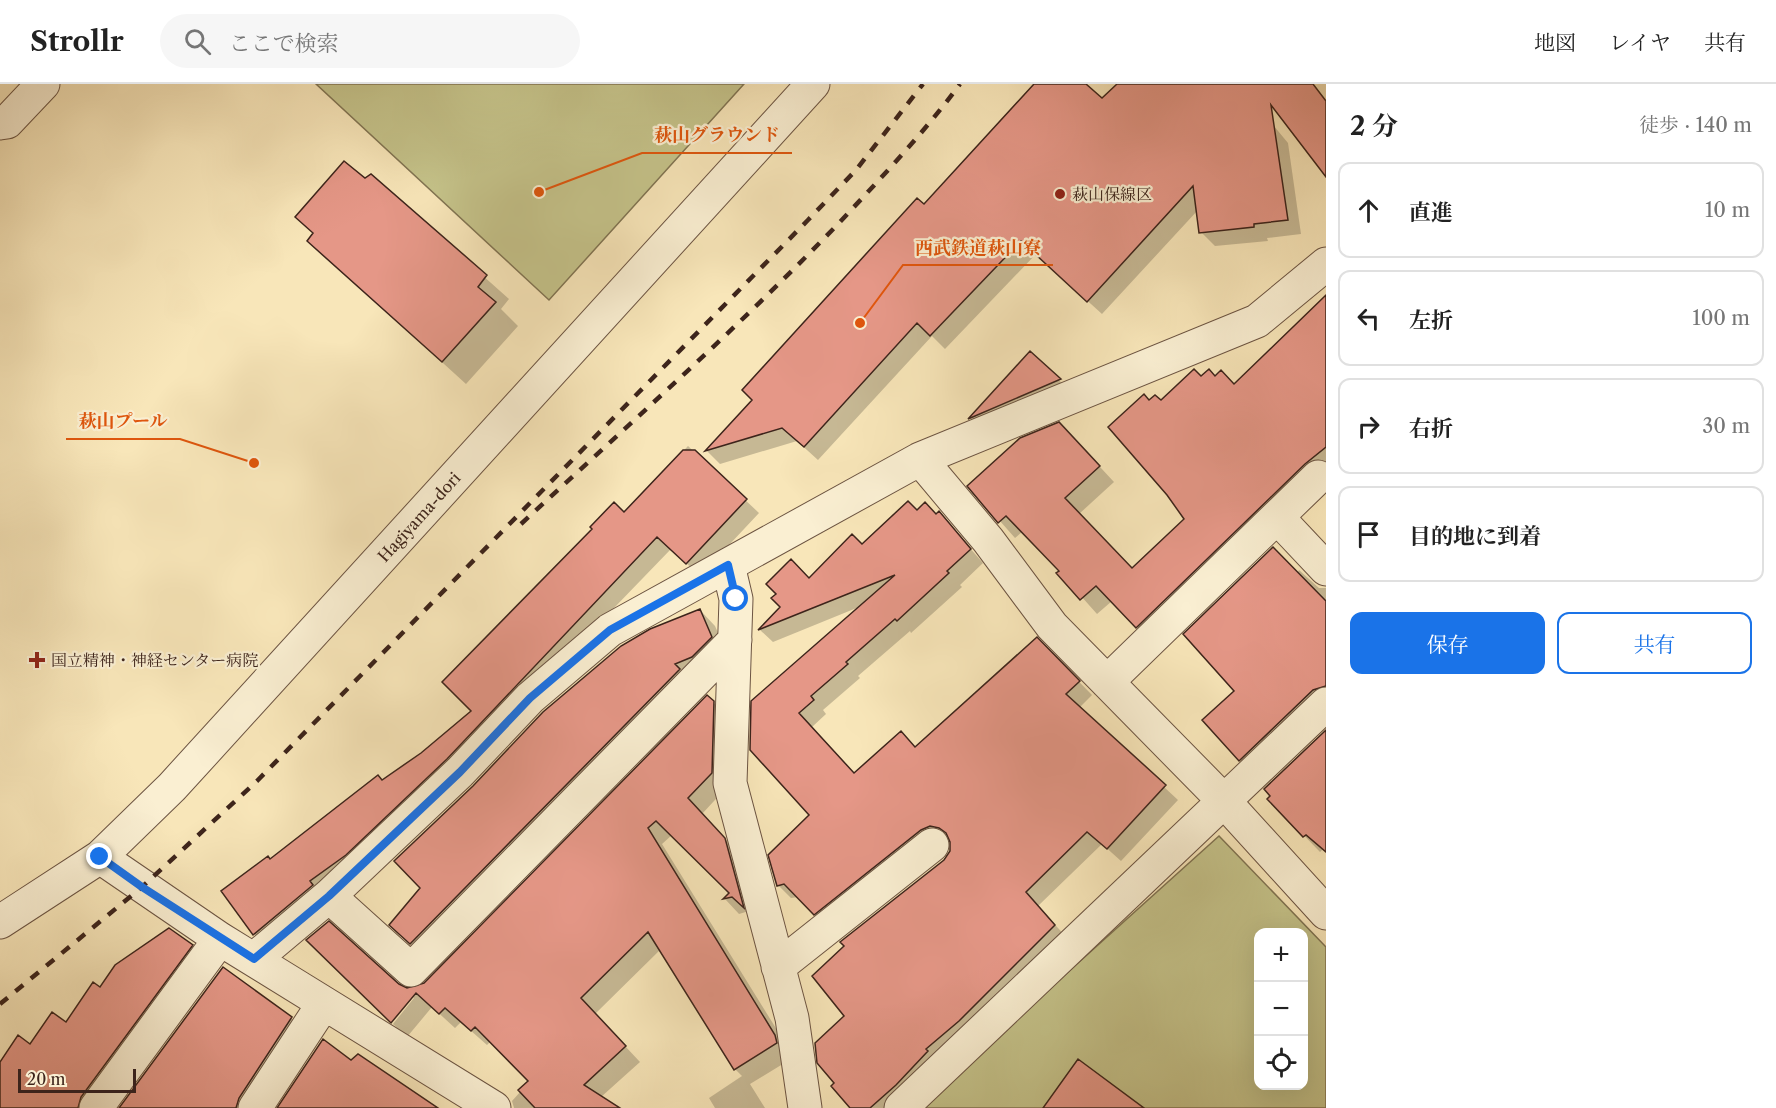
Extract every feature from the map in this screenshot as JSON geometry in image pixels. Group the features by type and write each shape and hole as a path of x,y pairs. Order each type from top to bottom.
{"street":[{"path":"0,123 7,122 44,84"},
{"name":"Hagiyama-dori","path":"0,922 100,857 172,787 813,84"},
{"path":"254,959 329,896 460,772 530,698 610,630 920,459 1257,321 1326,264"},
{"path":"920,459 988,540 1053,626 1224,801 1326,913"},
{"path":"1107,682 1318,477"},
{"path":"1277,517 1326,568"},
{"path":"728,565 736,599 730,783 792,1018 805,1108"},
{"path":"329,896 411,970 735,640"},
{"path":"901,1108 1326,704"},
{"path":"778,967 932,845"},
{"path":"100,857 220,939 484,1105"},
{"path":"96,1108 220,939"},
{"path":"255,1108 324,1003"}],"shaded area":[{"path":"316,84 744,84 549,300"},
{"path":"1219,836 1308,928 1254,928 1254,1090 1308,1090 1308,928 1326,947 1326,1108 917,1108"}],"building":[{"path":"1034,84 1086,84 1102,98 1117,84 1313,84 1326,101 1326,177 1271,105 1288,220 1254,224 1254,227 1199,233 1193,186 1087,302 1021,241 930,336 917,323 804,447 782,428 705,451 752,400 742,390 917,198 924,204"},
{"path":"344,161 365,178 371,174 487,275 478,287 496,302 442,362 307,241 313,233 295,217"},
{"path":"1326,295 1326,447 1305,464 1136,628 1096,586 1080,600 1056,573 1059,571 1006,516 998,523 967,486 1020,438 1059,422 1100,466 1065,498 1132,568 1184,519 1167,495 1108,427 1144,394 1149,400 1155,395 1161,400 1194,369 1201,376 1209,369 1215,376 1221,370 1234,384"},
{"path":"1030,351 1061,379 968,419"},
{"path":"683,450 695,450 747,499 686,564 657,537 447,759 346,855 310,881 313,885 253,935 221,891 268,856 270,859 378,775 382,780 421,753 471,711 442,682 592,529 590,527 614,502 624,512"},
{"path":"908,501 917,510 925,502 936,514 939,511 971,549 947,571 949,573 897,621 895,619 846,662 848,664 811,696 814,700 799,713 854,773 901,731 915,747 1037,637 1080,681 1066,694 1166,785 1107,849 1087,832 1026,892 1055,925 959,1021 926,1049 928,1051 896,1085 870,1108 850,1108 831,1086 834,1083 817,1063 815,1043 844,1016 812,976 844,946 840,942 944,860 950,851 950,842 946,833 939,828 930,826 921,830 814,915 784,884 777,886 768,855 809,815 750,750 751,701 895,575 758,630 780,607 771,598 776,594 766,584 791,559 809,578 852,534 862,544"},
{"path":"1273,547 1326,601 1326,686 1313,690 1239,761 1202,720 1234,691 1183,634"},
{"path":"700,609 712,637 692,657 675,664 680,669 410,944 389,925 420,888 394,861 473,786 543,712 621,646 650,629"},
{"path":"707,695 714,701 712,773 688,798 725,838 744,908 732,897 723,899 729,893 656,821 648,828 775,1035 777,1043 734,1070 648,932 581,998 626,1046 584,1085 620,1108 535,1108 518,1090 528,1081 475,1027 471,1031 445,1008 439,1014 416,993 391,1023 306,940 329,921 399,984 407,988 424,983"},
{"path":"1326,730 1326,852 1306,835 1303,837 1267,799 1270,796 1264,789"},
{"path":"169,928 193,945 81,1097 78,1108 0,1108 0,1062 18,1035 30,1044 52,1012 66,1022 93,982 100,987 115,965"},
{"path":"223,967 292,1017 239,1098 236,1108 119,1108"},
{"path":"323,1039 351,1060 358,1054 438,1108 277,1108"},
{"path":"1078,1059 1144,1108 1043,1108"}],"railway":[{"path":"0,1004 142,887 257,781 856,170 923,84"},
{"path":"521,524 682,376 800,263 901,156 960,84"}],"place":[{"name":"萩山グラウンド","path":"539,192"},
{"name":"萩山保線区","path":"1060,194"},
{"name":"西武鉄道萩山寮","path":"860,323"},
{"name":"萩山プール","path":"254,463"},
{"name":"国立精神・神経センター病院","path":"37,660"}],"route":[{"path":"100,857 220,939 254,959 329,896 460,772 530,698 610,630 728,565 736,599"}]}
